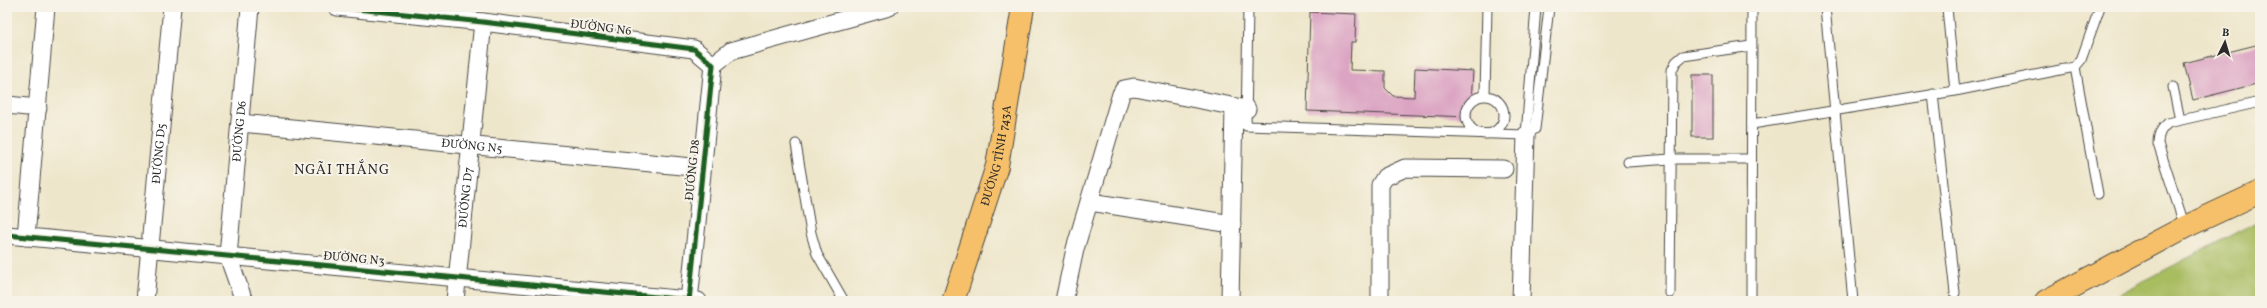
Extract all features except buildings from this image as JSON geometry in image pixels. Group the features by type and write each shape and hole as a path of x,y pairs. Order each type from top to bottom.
{"main road":[{"name":"ĐƯỜNG TỈNH 743A","path":"953,301 997,166 1023,7"},
{"path":"2046,301 2185,227 2260,192"}],"street":[{"path":"26,237 46,7"},
{"name":"ĐƯỜNG D5","path":"145,301 172,7"},
{"name":"ĐƯỜNG D6","path":"228,256 241,123 250,7"},
{"name":"ĐƯỜNG N6","path":"338,7 483,22 694,49 713,65"},
{"path":"713,65 731,51 889,7"},
{"name":"ĐƯỜNG D7","path":"455,301 483,22"},
{"name":"ĐƯỜNG D8","path":"692,301 702,168 713,65"},
{"path":"1064,301 1075,249 1120,98 1124,89 1134,87 1240,108 1232,224 1230,301"},
{"path":"7,105 38,108"},
{"name":"ĐƯỜNG N5","path":"241,123 471,144 702,168"},
{"path":"1521,301 1526,135"},
{"path":"1380,301 1380,185 1385,177 1405,168 1504,169"},
{"path":"1090,202 1232,224"},
{"name":"ĐƯỜNG N3","path":"7,235 692,301"},
{"path":"228,256 244,301"}],"lane":[{"path":"1248,7 1240,108 1246,126 1526,135 1535,129 1549,7"},
{"path":"1485,95 1487,7"},
{"path":"1526,135 1536,7"},
{"path":"1751,301 1752,7"},
{"path":"1824,7 1854,301"},
{"path":"1752,124 1955,91 2075,67 2081,60 2100,7"},
{"path":"1947,8 1955,91"},
{"path":"1670,293 1672,70 1676,62 1683,56 1751,46"},
{"path":"2075,67 2098,194"},
{"path":"2173,87 2180,120"},
{"path":"1933,94 1955,293"},
{"path":"1485,95 1497,99 1504,109 1505,115 1500,127 1489,134 1483,134 1472,128 1466,117 1466,110 1473,100 1485,95"},
{"path":"2185,227 2158,137 2161,129 2168,123 2260,102"},
{"path":"796,144 811,233 817,254 844,301"},
{"path":"1628,162 1671,159 1751,159"}],"green space":[{"path":"2260,220 2260,298 2249,301 2106,301"}],"cycle path":[{"path":"337,7 483,22 694,49 713,65 689,301"},
{"path":"7,235 698,301"}],"district":[{"name":"NGÃI THẮNG","path":"342,169"}]}
